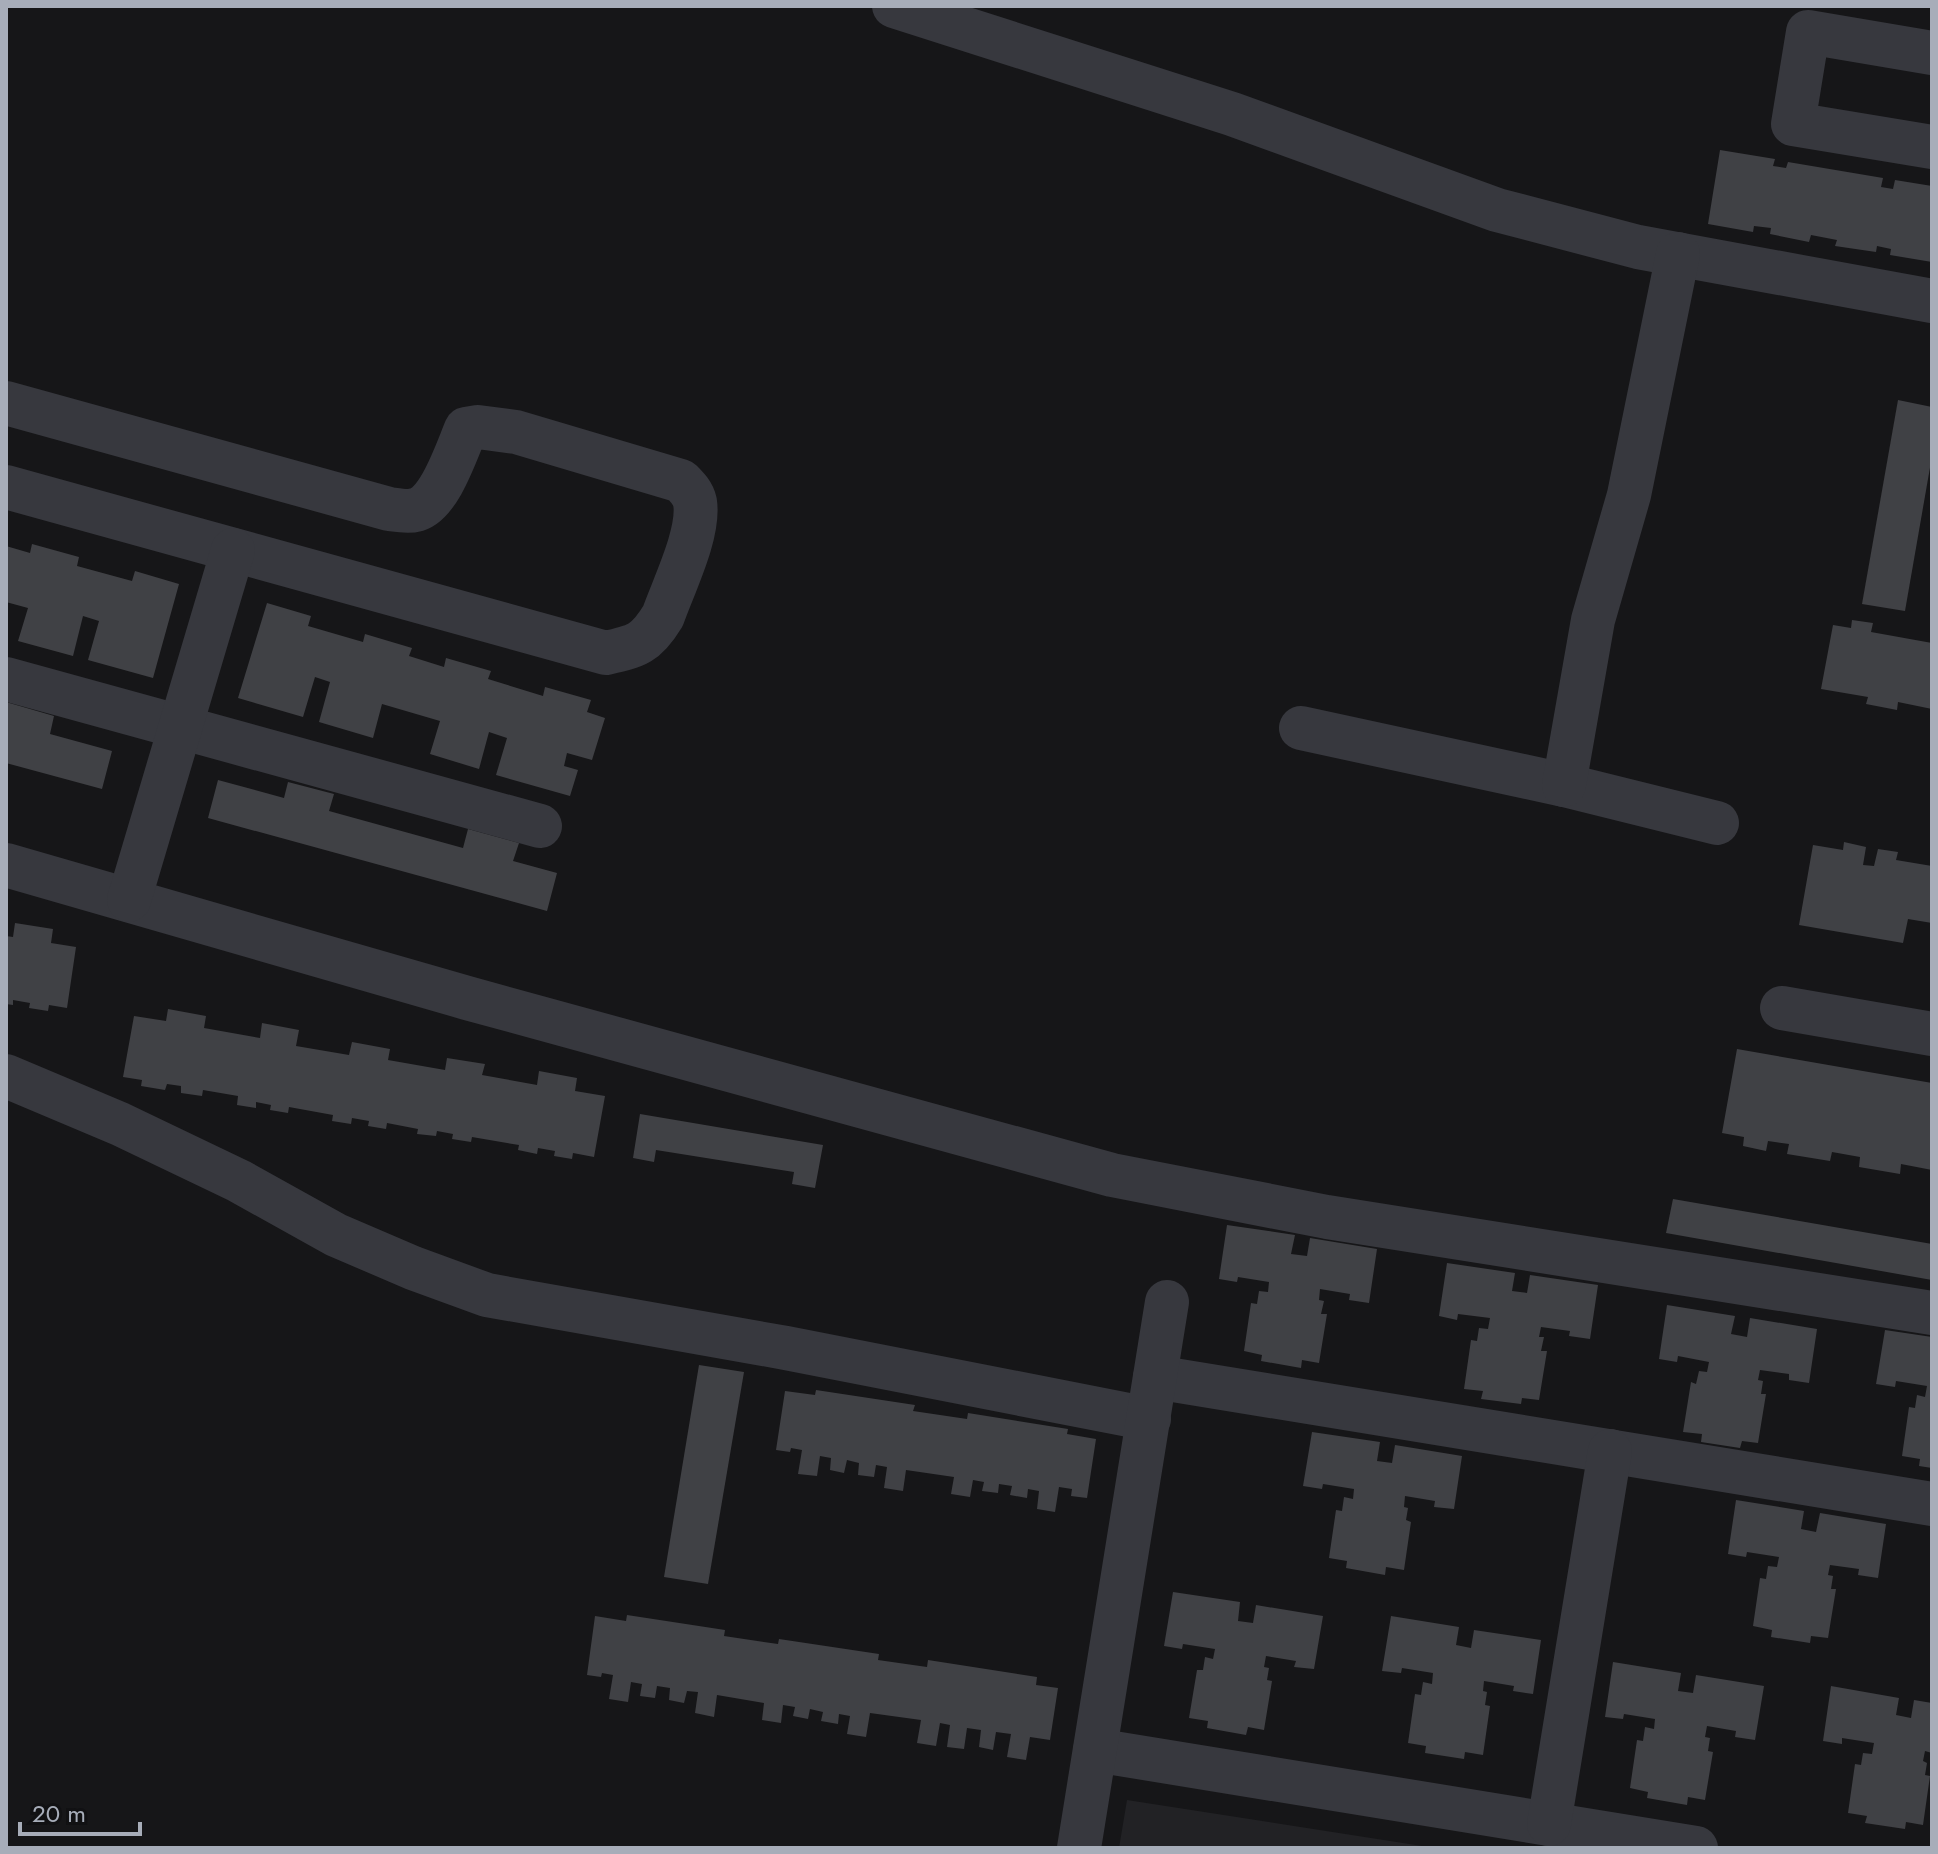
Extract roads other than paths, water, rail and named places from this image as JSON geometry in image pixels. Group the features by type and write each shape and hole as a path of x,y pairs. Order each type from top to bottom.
{"street":[{"path":"894,6 1232,114 1497,210 1638,247 1932,301"},
{"path":"1932,53 1808,32 1793,124 1932,147"},
{"path":"1564,785 1593,620 1629,495 1678,254"},
{"path":"6,403 389,509 414,511 426,506 435,497 466,429 478,427 516,432 681,481 690,490 695,502 694,527 663,616 638,645 606,653 6,487"},
{"path":"129,900 233,550"},
{"path":"6,679 540,826"},
{"path":"1301,728 1564,785 1717,823"},
{"path":"6,865 497,1007 1112,1175 1342,1219 1932,1313"},
{"path":"1782,1008 1932,1034"},
{"path":"6,1076 120,1124 226,1174 336,1235 487,1295 786,1348 1152,1398 1610,1451 1932,1504"},
{"path":"1079,1848 1167,1302"},
{"path":"1549,1824 1610,1451"},
{"path":"1095,1750 1696,1848"}]}
